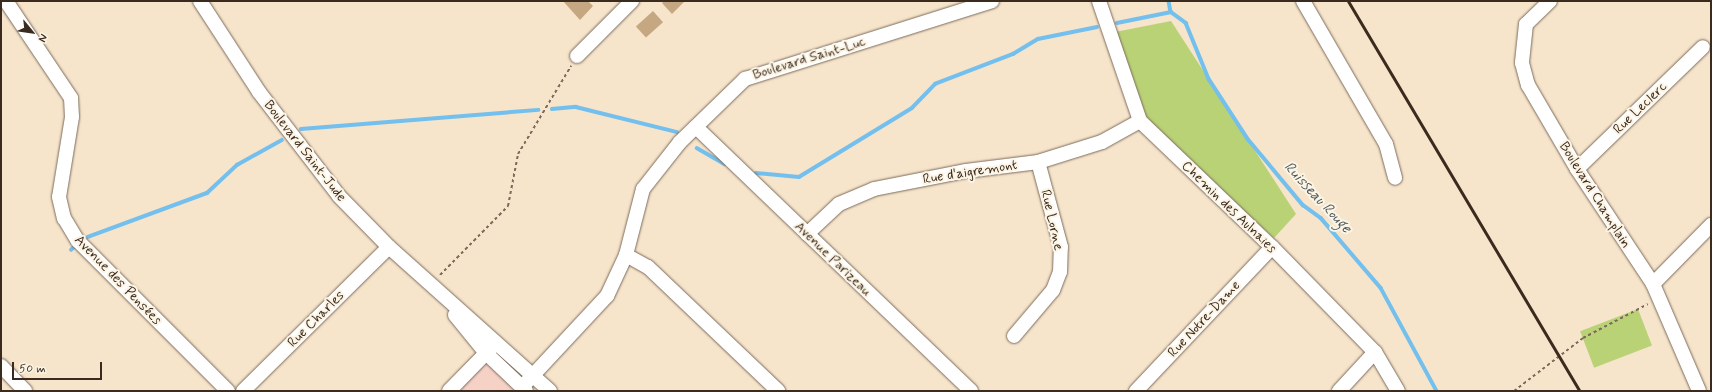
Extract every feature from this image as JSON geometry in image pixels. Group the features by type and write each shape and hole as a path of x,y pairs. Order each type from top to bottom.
{"street":[{"name":"Avenue des Pensées","path":"6,1 71,98 72,117 59,197 64,218 78,241 228,391"},
{"name":"Boulevard Saint-Jude","path":"200,1 259,92 339,196 388,247 550,391"},
{"name":"Boulevard Saint-Luc","path":"524,389 607,296 626,255 643,189 680,142 745,78 992,1"},
{"name":"Chemin des Aulnaies","path":"1099,1 1140,121 1272,247 1375,352 1398,391"},
{"path":"1303,1 1386,144 1394,178"},
{"name":"Boulevard Champlain","path":"1550,1 1526,24 1522,63 1528,85 1577,169 1653,284 1700,391"},
{"path":"577,56 626,3"},
{"name":"Rue Leclerc","path":"1577,169 1703,47"},
{"name":"Rue d'aigremont","path":"807,234 839,204 874,190 966,171 1038,162 1102,142 1140,121"},
{"name":"Avenue Parizeau","path":"696,127 971,391"},
{"name":"Rue Lorne","path":"1014,336 1053,290 1060,272 1061,247 1038,162"},
{"path":"1653,284 1711,225"},
{"name":"Rue Charles","path":"242,391 388,247"},
{"name":"Rue Notre-Dame","path":"1136,391 1272,247"},
{"path":"626,255 648,267 778,391"},
{"name":"Boulevard Saint-Jude","path":"430,285 486,353 524,389"},
{"path":"449,391 496,342"},
{"path":"1339,391 1375,352"},
{"path":"1,366 25,391"}],"path":[{"path":"430,285 508,206 518,154 577,56"},
{"path":"1514,391 1583,338 1659,298"}],"shaded area":[{"path":"485,356 522,391 452,391"}],"green space":[{"path":"1171,21 1296,214 1274,238 1140,121 1110,33"},
{"path":"1638,309 1652,345 1594,368 1580,331"}],"building":[{"path":"563,1 588,1 593,6 580,20"},
{"path":"664,1 685,1 672,14 662,3"},
{"path":"653,11 663,22 646,38 636,26"}],"waterway":[{"name":"Ruisseau Rouge","path":"1169,1 1171,12 1186,23 1209,79 1248,139 1303,205 1321,218 1381,288 1437,391"},
{"path":"1117,23 1171,12"},
{"path":"756,173 799,177 912,108 935,84 1013,54 1038,39 1097,27"},
{"path":"552,109 576,107 677,132"},
{"path":"301,129 538,110"},
{"path":"88,237 207,193 237,165 282,140"},
{"path":"697,148 725,164"},
{"path":"71,250 77,244"}],"railway":[{"path":"1348,1 1580,391"}]}
